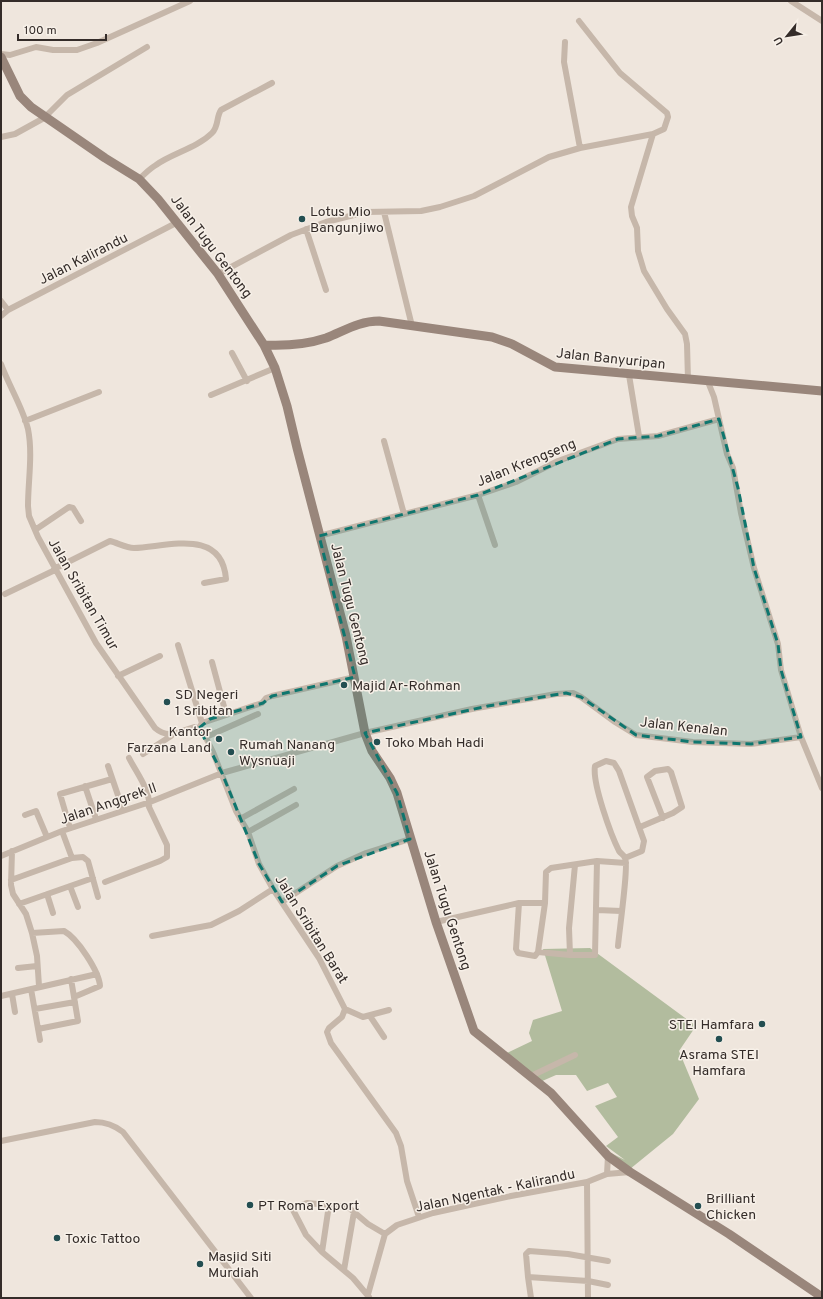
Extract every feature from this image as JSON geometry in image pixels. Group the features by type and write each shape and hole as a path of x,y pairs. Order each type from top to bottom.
{"main road":[{"name":"Jalan Tugu Gentong","path":"1,55 20,96 44,118 140,179 158,199 218,274 264,345 275,368 288,406 319,536 346,636 365,733 372,751 390,778 397,793 436,922 474,1031 551,1094 608,1156 630,1172 729,1234 822,1297"},
{"name":"Jalan Banyuripan","path":"264,345 288,346 304,344 325,338 368,321 492,337 512,344 556,368 822,392"}],"street":[{"path":"1,55 10,55 36,47 53,50 77,50 97,43 190,1"},
{"path":"791,1 822,21"},
{"path":"218,274 306,229 343,217 366,212 421,211 452,203 474,196 539,160 580,148 653,134 660,131 667,125 667,113 620,73 579,21"},
{"path":"565,42 564,62 580,148"},
{"path":"1,137 15,134 44,118 67,95 147,47"},
{"path":"140,179 156,164 205,139 213,132 217,125 218,114 224,109 272,83"},
{"path":"653,134 631,207 632,216 637,228 638,251 644,271 667,309 685,334 687,344 688,380"},
{"path":"384,212 412,326"},
{"name":"Jalan Kalirandu","path":"1,316 8,310 176,222"},
{"path":"306,229 326,290"},
{"path":"1,301 8,310"},
{"path":"232,354 247,381"},
{"name":"Jalan Sribitan Timur","path":"1,364 8,385 25,421 29,439 29,516 35,530 55,570 96,643 155,728 160,733 171,736"},
{"path":"211,395 275,368"},
{"path":"629,375 639,436"},
{"path":"708,382 738,488 741,513 754,568 778,644 781,670 801,737 822,788"},
{"path":"25,421 99,392"},
{"name":"Jalan Krengseng","path":"319,536 478,495 516,482 558,461 618,439 639,436 658,436 719,419"},
{"path":"384,441 404,514"},
{"path":"478,495 495,545"},
{"path":"35,530 69,507 73,508 81,521"},
{"path":"5,594 110,541 135,548 181,542 205,546 214,553 222,564 226,579 204,583"},
{"path":"178,645 200,725 222,773"},
{"path":"118,676 160,656"},
{"path":"212,662 226,714"},
{"path":"143,754 171,736 226,714 262,703 266,698 355,677"},
{"name":"Jalan Kenalan","path":"222,773 365,733 480,707 566,693 581,697 615,722 636,735 693,742 751,744 801,737"},
{"path":"240,709 244,720"},
{"path":"206,737 258,714"},
{"path":"105,882 160,861 167,856 167,845 149,807 150,802 129,758"},
{"path":"519,903 517,952 535,956 538,952 545,903 547,870 551,868 597,861 626,860 644,848 644,841 640,827 619,771 614,763 609,760 597,764 594,768 594,775 602,806 616,844 626,860 625,886 618,946"},
{"path":"108,766 123,810"},
{"path":"640,827 663,818 678,811 683,805 671,772 668,769 655,771 647,777 663,818"},
{"name":"Jalan Anggrek II","path":"1,856 62,831 150,802 222,773"},
{"name":"Jalan Sribitan Barat","path":"222,773 240,819 248,832 259,864 273,889 319,958 346,1009"},
{"path":"70,828 60,794 112,779"},
{"path":"85,786 96,819"},
{"path":"240,819 294,789"},
{"path":"248,832 296,805"},
{"path":"25,815 36,811 47,837"},
{"path":"62,831 72,858"},
{"path":"282,902 337,866 366,853 410,839"},
{"path":"12,851 11,880 13,894 26,914 32,933 40,986"},
{"path":"11,880 72,858 83,857 86,859 98,896"},
{"path":"538,952 592,956 596,954 597,861"},
{"path":"570,955 569,928 575,865"},
{"path":"19,904 93,878"},
{"path":"70,886 78,907"},
{"path":"152,936 210,925 239,911 273,889"},
{"path":"47,894 53,913"},
{"path":"436,922 519,903 545,903"},
{"path":"596,910 621,911"},
{"path":"32,933 66,932 80,948 97,974 100,986 75,1000 35,1009"},
{"path":"18,968 37,966"},
{"path":"1,996 97,974"},
{"path":"38,1029 76,1022 79,1017 71,979"},
{"path":"31,989 40,1040"},
{"path":"12,994 15,1012"},
{"path":"389,1010 362,1017 355,1015 346,1009 342,1017 329,1028 328,1036 338,1054 396,1133 401,1146 408,1181 419,1217"},
{"path":"370,1016 384,1037"},
{"path":"530,1076 575,1055"},
{"path":"1,1141 95,1122 102,1122 116,1127 122,1132 251,1298"},
{"path":"607,1174 608,1156"},
{"name":"Jalan Ngentak - Kalirandu","path":"385,1234 397,1225 419,1217 511,1196 587,1182 607,1174 630,1172"},
{"path":"587,1182 588,1298"},
{"path":"307,1203 348,1207 368,1224 385,1234 368,1297 344,1270 322,1252 306,1235 292,1208 307,1203"},
{"path":"322,1252 329,1205"},
{"path":"344,1270 354,1212"},
{"path":"532,1298 526,1254 529,1252 568,1254 608,1261"},
{"path":"528,1277 588,1281 608,1285"}],"highlighted area":[{"path":"719,419 738,488 754,568 778,644 781,670 801,737 751,744 693,742 636,735 581,697 566,693 488,706 365,733 397,793 410,839 337,866 282,902 259,864 222,773 199,728 210,719 263,703 272,696 355,677 319,536 478,495 618,439 658,436"}],"green space":[{"path":"590,948 696,1026 679,1051 699,1099 673,1134 630,1169 609,1152 625,1160 606,1146 618,1137 595,1106 617,1097 608,1083 587,1091 576,1075 556,1075 540,1082 505,1054 532,1041 529,1033 533,1020 562,1011 543,949"}],"place":[{"name":"Lotus Mio Bangunjiwo","path":"302,219"},
{"name":"Majid Ar-Rohman","path":"344,685"},
{"name":"SD Negeri 1 Sribitan","path":"167,702"},
{"name":"Kantor Farzana Land","path":"219,739"},
{"name":"Toko Mbah Hadi","path":"377,742"},
{"name":"Rumah Nanang Wysnuaji","path":"231,752"},
{"name":"STEI Hamfara","path":"762,1024"},
{"name":"Asrama STEI Hamfara","path":"719,1039"},
{"name":"PT Roma Export","path":"250,1205"},
{"name":"Brilliant Chicken","path":"698,1206"},
{"name":"Toxic Tattoo","path":"57,1238"},
{"name":"Masjid Siti Murdiah","path":"200,1264"}]}
